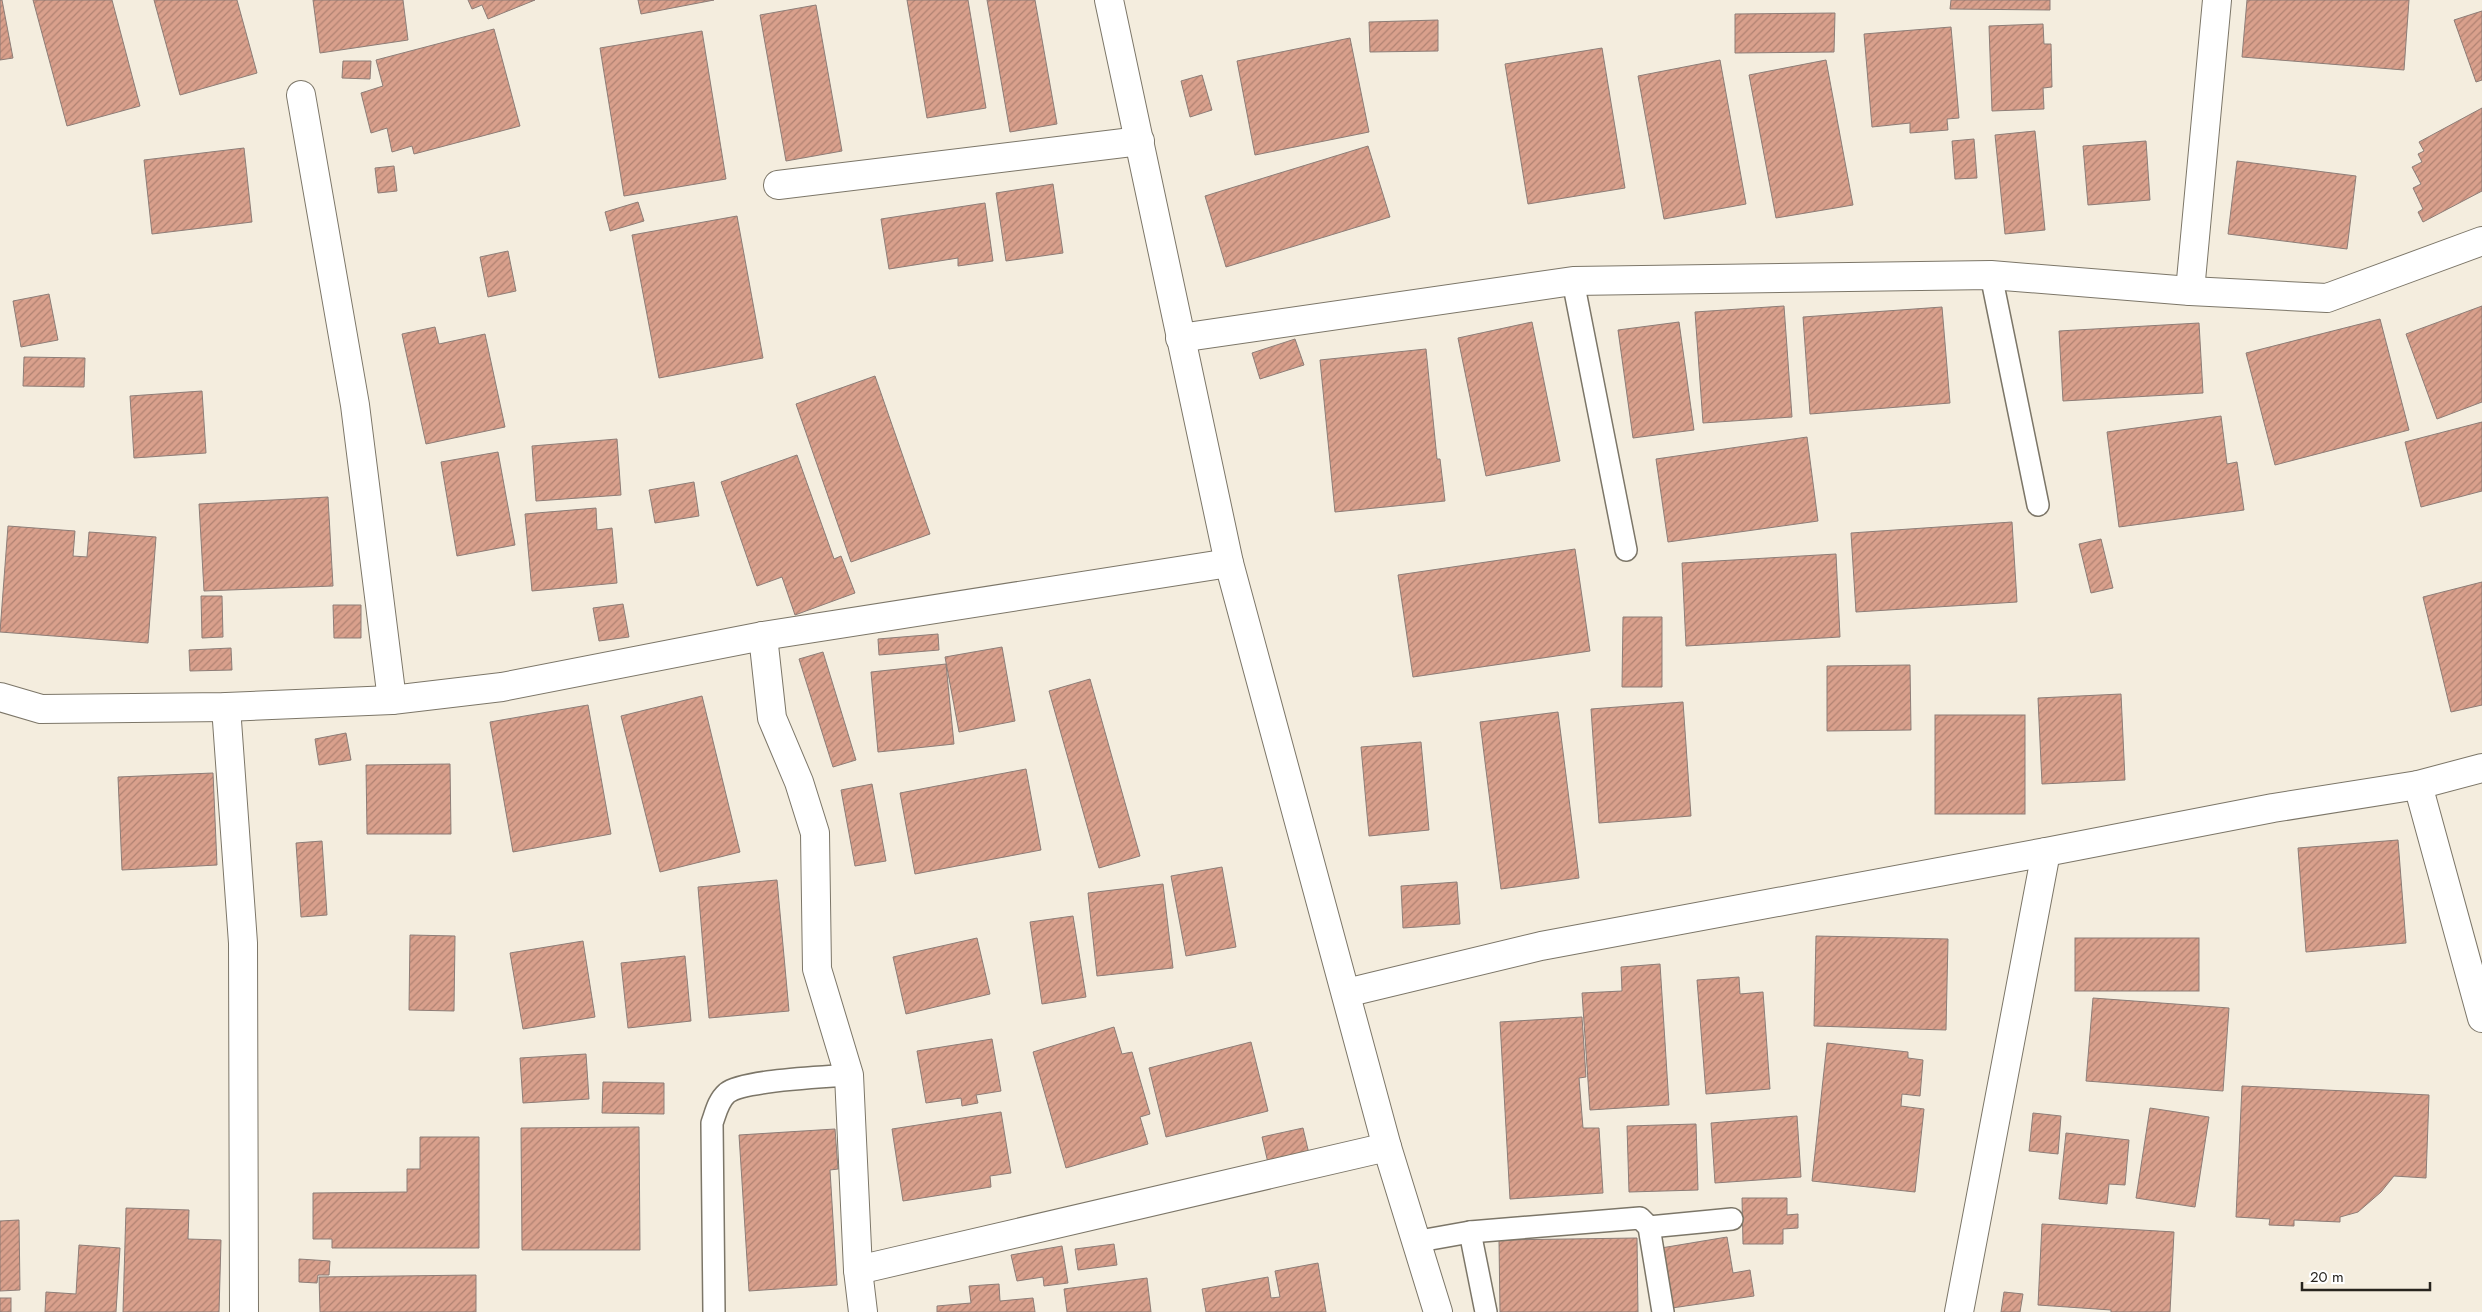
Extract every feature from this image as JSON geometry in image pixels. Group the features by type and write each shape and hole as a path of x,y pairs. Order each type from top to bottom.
{"street":[{"path":"1109,0 1229,563 1387,1147 1414,1242 1438,1312"},
{"path":"2190,291 2216,0"},
{"path":"300,95 355,405 392,700"},
{"path":"778,186 1140,141"},
{"path":"1180,338 1574,281 1991,275 2190,291 2327,298 2482,242"},
{"path":"0,698 41,710 226,707 392,700 502,687 763,636 1229,563"},
{"path":"763,636 772,718 799,782 815,833 817,969 849,1075 858,1270 864,1312"},
{"path":"226,707 243,943 244,1312"},
{"path":"1346,992 1541,946 2273,808 2418,785 2482,768"},
{"path":"2418,785 2482,1018"},
{"path":"1959,1312 2046,852"},
{"path":"858,1270 1387,1147"}],"lane":[{"path":"1991,275 2038,506"},
{"path":"1574,281 1626,550"},
{"path":"714,1312 712,1124 718,1104 728,1092 752,1085 849,1075"},
{"path":"1414,1242 1470,1232 1640,1218 1649,1227 1662,1312"},
{"path":"1649,1227 1732,1219"},
{"path":"1470,1232 1486,1312"}],"building":[{"path":"0,0 2,0 13,58 0,60"},
{"path":"33,0 112,0 140,106 67,126"},
{"path":"154,0 237,0 257,73 180,95"},
{"path":"313,0 403,0 408,40 320,53"},
{"path":"468,0 535,0 488,19 482,5 472,9"},
{"path":"638,0 714,0 641,14"},
{"path":"907,0 968,0 986,108 927,118"},
{"path":"987,0 1035,0 1057,124 1010,132"},
{"path":"1951,0 2050,0 2050,10 1950,9"},
{"path":"2247,0 2409,0 2404,70 2242,57"},
{"path":"816,5 842,151 786,161 760,15"},
{"path":"2482,11 2482,80 2476,82 2454,20"},
{"path":"1835,13 1834,52 1735,53 1735,14"},
{"path":"1438,20 1438,51 1370,52 1369,22"},
{"path":"2043,24 2044,44 2051,44 2052,87 2043,88 2044,109 1992,111 1989,26"},
{"path":"1951,27 1959,118 1947,119 1948,130 1910,133 1910,123 1872,127 1864,34"},
{"path":"494,29 520,126 414,154 412,146 392,152 387,128 371,133 361,93 383,86 376,60"},
{"path":"702,31 726,179 624,196 600,48"},
{"path":"1350,38 1369,132 1255,155 1237,61"},
{"path":"1602,48 1625,188 1528,204 1505,64"},
{"path":"1720,60 1746,204 1664,219 1638,76"},
{"path":"1826,60 1853,205 1776,218 1749,75"},
{"path":"343,61 371,61 370,79 342,78"},
{"path":"1202,75 1212,110 1190,117 1181,81"},
{"path":"2482,108 2482,191 2423,222 2418,212 2423,209 2413,188 2421,184 2412,167 2422,162 2418,154 2424,151 2419,142"},
{"path":"2035,131 2045,230 2005,234 1995,135"},
{"path":"1974,139 1977,178 1955,179 1952,141"},
{"path":"2146,141 2150,200 2088,205 2083,146"},
{"path":"1368,146 1390,217 1226,267 1205,196"},
{"path":"244,148 252,222 152,234 144,160"},
{"path":"2237,161 2356,176 2347,249 2228,234"},
{"path":"394,166 397,191 378,193 375,168"},
{"path":"1053,184 1063,253 1006,261 996,193"},
{"path":"638,202 644,221 610,231 605,212"},
{"path":"985,203 993,261 958,266 958,258 889,269 881,219"},
{"path":"737,216 763,358 659,378 632,235"},
{"path":"508,251 516,291 488,297 480,257"},
{"path":"49,294 58,340 21,347 13,301"},
{"path":"1784,306 1792,417 1703,423 1695,312"},
{"path":"2482,306 2482,402 2437,419 2406,334"},
{"path":"1942,307 1950,403 1810,414 1803,317"},
{"path":"2380,319 2409,430 2275,465 2246,353"},
{"path":"1532,322 1560,461 1486,476 1458,338"},
{"path":"1679,322 1694,430 1633,438 1618,330"},
{"path":"2199,323 2203,393 2063,401 2059,331"},
{"path":"435,327 439,344 485,334 505,427 426,444 402,334"},
{"path":"1295,339 1304,365 1260,379 1252,353"},
{"path":"1426,349 1437,459 1440,459 1445,501 1335,512 1320,360"},
{"path":"24,357 85,358 84,387 23,386"},
{"path":"875,376 930,534 851,562 796,404"},
{"path":"202,391 206,453 134,458 130,396"},
{"path":"2221,416 2227,464 2237,462 2244,510 2119,527 2107,432"},
{"path":"2482,422 2482,491 2421,507 2405,442"},
{"path":"1807,437 1818,521 1668,542 1656,459"},
{"path":"617,439 621,495 536,501 532,446"},
{"path":"498,452 515,545 457,556 441,462"},
{"path":"797,455 834,559 841,556 855,593 795,615 782,577 757,586 721,482"},
{"path":"694,482 699,516 655,523 649,490"},
{"path":"328,497 333,586 204,591 199,504"},
{"path":"596,508 597,530 612,528 617,583 532,591 525,514"},
{"path":"2012,522 2017,602 1856,612 1851,533"},
{"path":"8,526 75,531 73,556 87,557 89,532 156,537 148,643 0,632"},
{"path":"2101,539 2113,588 2091,593 2079,544"},
{"path":"1575,549 1590,651 1413,677 1398,575"},
{"path":"1836,554 1840,637 1686,646 1682,563"},
{"path":"2482,582 2482,705 2451,712 2423,597"},
{"path":"201,596 222,596 223,637 202,638"},
{"path":"623,604 629,637 599,641 593,608"},
{"path":"333,605 361,605 361,638 334,638"},
{"path":"1623,617 1662,617 1662,687 1622,687"},
{"path":"938,634 939,650 879,655 878,639"},
{"path":"1002,647 1015,721 959,732 945,657"},
{"path":"231,648 232,670 190,671 189,650"},
{"path":"823,652 856,760 833,767 799,659"},
{"path":"946,664 954,744 878,752 871,672"},
{"path":"1910,665 1911,730 1827,731 1827,666"},
{"path":"1090,679 1140,856 1099,868 1049,691"},
{"path":"2121,694 2125,780 2042,784 2038,698"},
{"path":"702,696 740,852 660,872 621,716"},
{"path":"1683,702 1691,816 1599,823 1591,709"},
{"path":"588,705 611,834 513,852 490,722"},
{"path":"1558,712 1579,878 1501,889 1480,722"},
{"path":"1935,715 2025,715 2025,814 1935,814"},
{"path":"346,733 351,760 319,765 315,739"},
{"path":"1421,742 1429,830 1369,836 1361,747"},
{"path":"450,764 451,834 367,834 366,765"},
{"path":"1026,769 1041,850 915,874 900,793"},
{"path":"213,773 217,865 122,870 118,777"},
{"path":"872,784 886,861 855,866 841,790"},
{"path":"2398,840 2406,943 2306,952 2298,848"},
{"path":"322,841 327,915 301,917 296,843"},
{"path":"1222,867 1236,947 1186,956 1171,876"},
{"path":"777,880 789,1011 709,1018 698,887"},
{"path":"1457,882 1460,924 1403,928 1401,886"},
{"path":"1163,884 1173,968 1097,976 1088,893"},
{"path":"1073,916 1086,997 1042,1004 1030,922"},
{"path":"410,935 455,936 454,1011 409,1010"},
{"path":"1816,936 1948,939 1946,1030 1814,1026"},
{"path":"977,938 990,994 906,1014 893,957"},
{"path":"2075,938 2199,938 2199,991 2075,991"},
{"path":"583,941 595,1017 523,1029 510,953"},
{"path":"685,956 691,1021 628,1028 621,963"},
{"path":"1660,964 1669,1105 1590,1110 1582,993 1622,991 1621,967"},
{"path":"1739,977 1740,994 1763,992 1770,1089 1706,1094 1697,980"},
{"path":"2093,998 2229,1008 2223,1091 2086,1081"},
{"path":"1582,1017 1586,1077 1579,1078 1583,1128 1599,1128 1603,1193 1510,1199 1500,1022"},
{"path":"1114,1027 1122,1054 1132,1052 1150,1114 1140,1117 1148,1144 1066,1168 1033,1052"},
{"path":"992,1039 1001,1091 976,1095 978,1103 962,1106 961,1098 926,1103 917,1051"},
{"path":"1251,1042 1268,1111 1166,1137 1149,1068"},
{"path":"1827,1043 1908,1052 1908,1058 1923,1060 1920,1096 1902,1094 1901,1106 1924,1109 1915,1192 1812,1181"},
{"path":"586,1054 589,1099 523,1103 520,1058"},
{"path":"603,1082 664,1083 664,1114 602,1113"},
{"path":"2242,1086 2429,1095 2426,1178 2394,1176 2381,1192 2358,1212 2340,1217 2340,1222 2294,1220 2294,1226 2269,1225 2270,1219 2236,1217"},
{"path":"2150,1108 2209,1117 2195,1207 2136,1198"},
{"path":"1001,1112 1011,1173 990,1176 991,1187 903,1201 892,1129"},
{"path":"2033,1113 2061,1116 2058,1154 2029,1151"},
{"path":"1797,1116 1801,1177 1715,1183 1711,1123"},
{"path":"1696,1124 1698,1190 1629,1192 1627,1126"},
{"path":"639,1127 640,1250 522,1250 521,1128"},
{"path":"1303,1128 1309,1154 1268,1163 1262,1137"},
{"path":"835,1129 838,1169 830,1170 837,1285 749,1291 739,1135"},
{"path":"2066,1133 2129,1140 2125,1185 2109,1184 2107,1204 2059,1199"},
{"path":"420,1137 479,1137 479,1248 332,1248 332,1239 313,1239 313,1193 407,1192 407,1169 420,1169"},
{"path":"1742,1198 1787,1198 1787,1215 1798,1214 1798,1228 1783,1229 1783,1244 1743,1244"},
{"path":"126,1208 189,1210 188,1239 221,1240 219,1312 123,1312"},
{"path":"19,1220 20,1290 0,1291 0,1221"},
{"path":"2042,1224 2174,1232 2170,1312 2111,1312 2111,1310 2038,1305"},
{"path":"1727,1237 1733,1273 1750,1270 1754,1296 1665,1309 1655,1249"},
{"path":"1637,1238 1638,1312 1500,1312 1499,1240"},
{"path":"1114,1244 1117,1265 1078,1270 1075,1249"},
{"path":"79,1245 120,1248 116,1312 45,1312 46,1292 76,1294"},
{"path":"1062,1246 1068,1283 1044,1286 1043,1277 1017,1281 1011,1255"},
{"path":"299,1259 330,1261 329,1275 318,1275 317,1283 299,1282"},
{"path":"1318,1263 1326,1312 1206,1312 1202,1289 1268,1277 1271,1298 1280,1297 1275,1271"},
{"path":"476,1275 476,1312 320,1312 319,1277"},
{"path":"1147,1278 1151,1312 1067,1312 1064,1289"},
{"path":"999,1284 1000,1301 1033,1298 1035,1312 937,1312 937,1306 971,1303 969,1286"},
{"path":"2004,1292 2023,1294 2020,1312 2001,1312"},
{"path":"0,1298 11,1298 11,1312 0,1312"}]}
